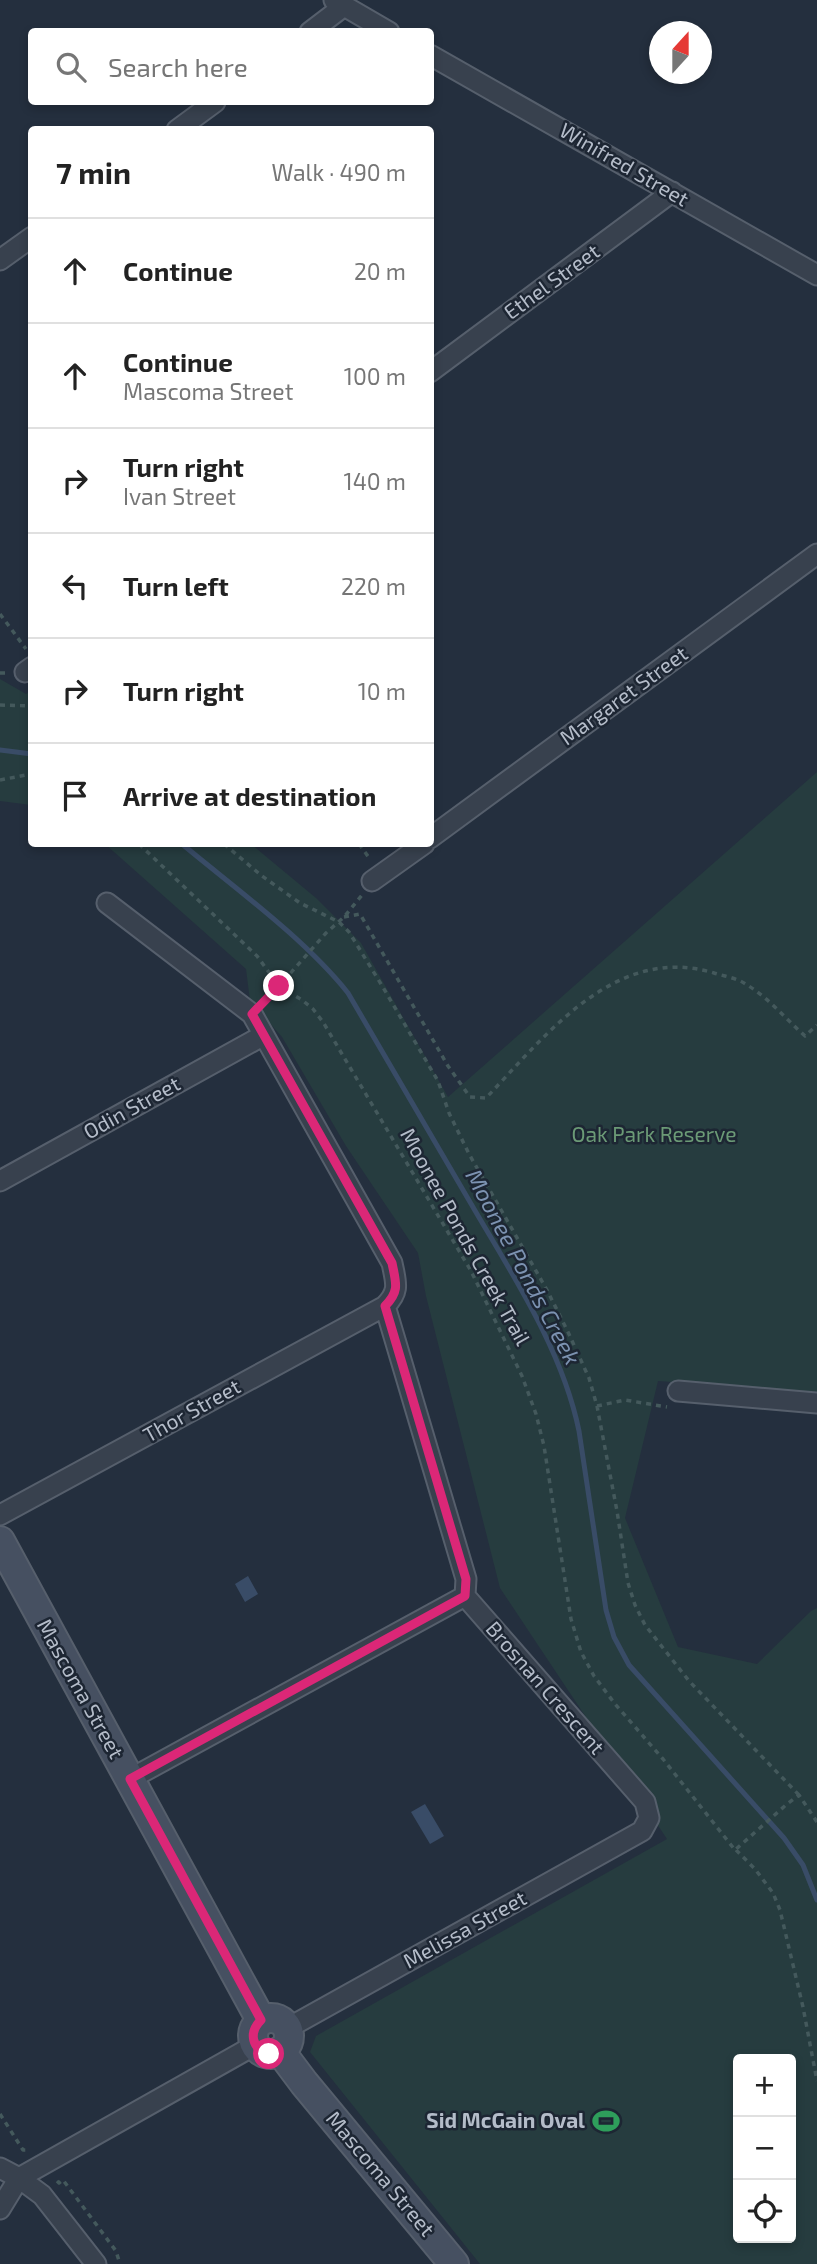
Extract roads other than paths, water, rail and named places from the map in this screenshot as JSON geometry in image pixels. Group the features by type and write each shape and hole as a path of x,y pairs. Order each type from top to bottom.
{"main road":[{"name":"Mascoma Street","path":"0,1541 271,2036 304,2083 454,2264"}],"street":[{"path":"314,28 339,3 382,28"},
{"name":"Winifred Street","path":"434,57 817,275"},
{"path":"182,126 211,105"},
{"name":"Ethel Street","path":"434,369 672,192"},
{"path":"0,260 28,240"},
{"name":"Margaret Street","path":"434,835 817,554"},
{"path":"372,881 420,847"},
{"path":"107,903 252,1014 392,1263 397,1286 392,1299 385,1306 466,1579 465,1596 130,1779"},
{"name":"Odin Street","path":"0,1181 264,1035"},
{"name":"Thor Street","path":"0,1515 385,1306"},
{"path":"674,1399 817,1403"},
{"name":"Brosnan Crescent","path":"465,1596 645,1802 649,1818 642,1831"},
{"name":"Melissa Street","path":"0,2209 19,2178 42,2164 642,1831"},
{"path":"0,2168 19,2178 41,2196 96,2264"}],"water":[{"path":"248,1576 258,1594 245,1602 235,1584"},
{"path":"425,1804 444,1836 430,1844 411,1812"}],"waterway":[{"name":"Moonee Ponds Creek","path":"0,750 28,754"},
{"name":"Moonee Ponds Creek","path":"186,847 290,934 348,993 523,1292 562,1374 579,1431 606,1610 614,1637 629,1665 784,1838 803,1865 817,1900"}],"place":[{"name":"Sid McGain Oval","path":"606,2121"}],"park label":[{"name":"Oak Park Reserve","path":"654,1135"}]}
